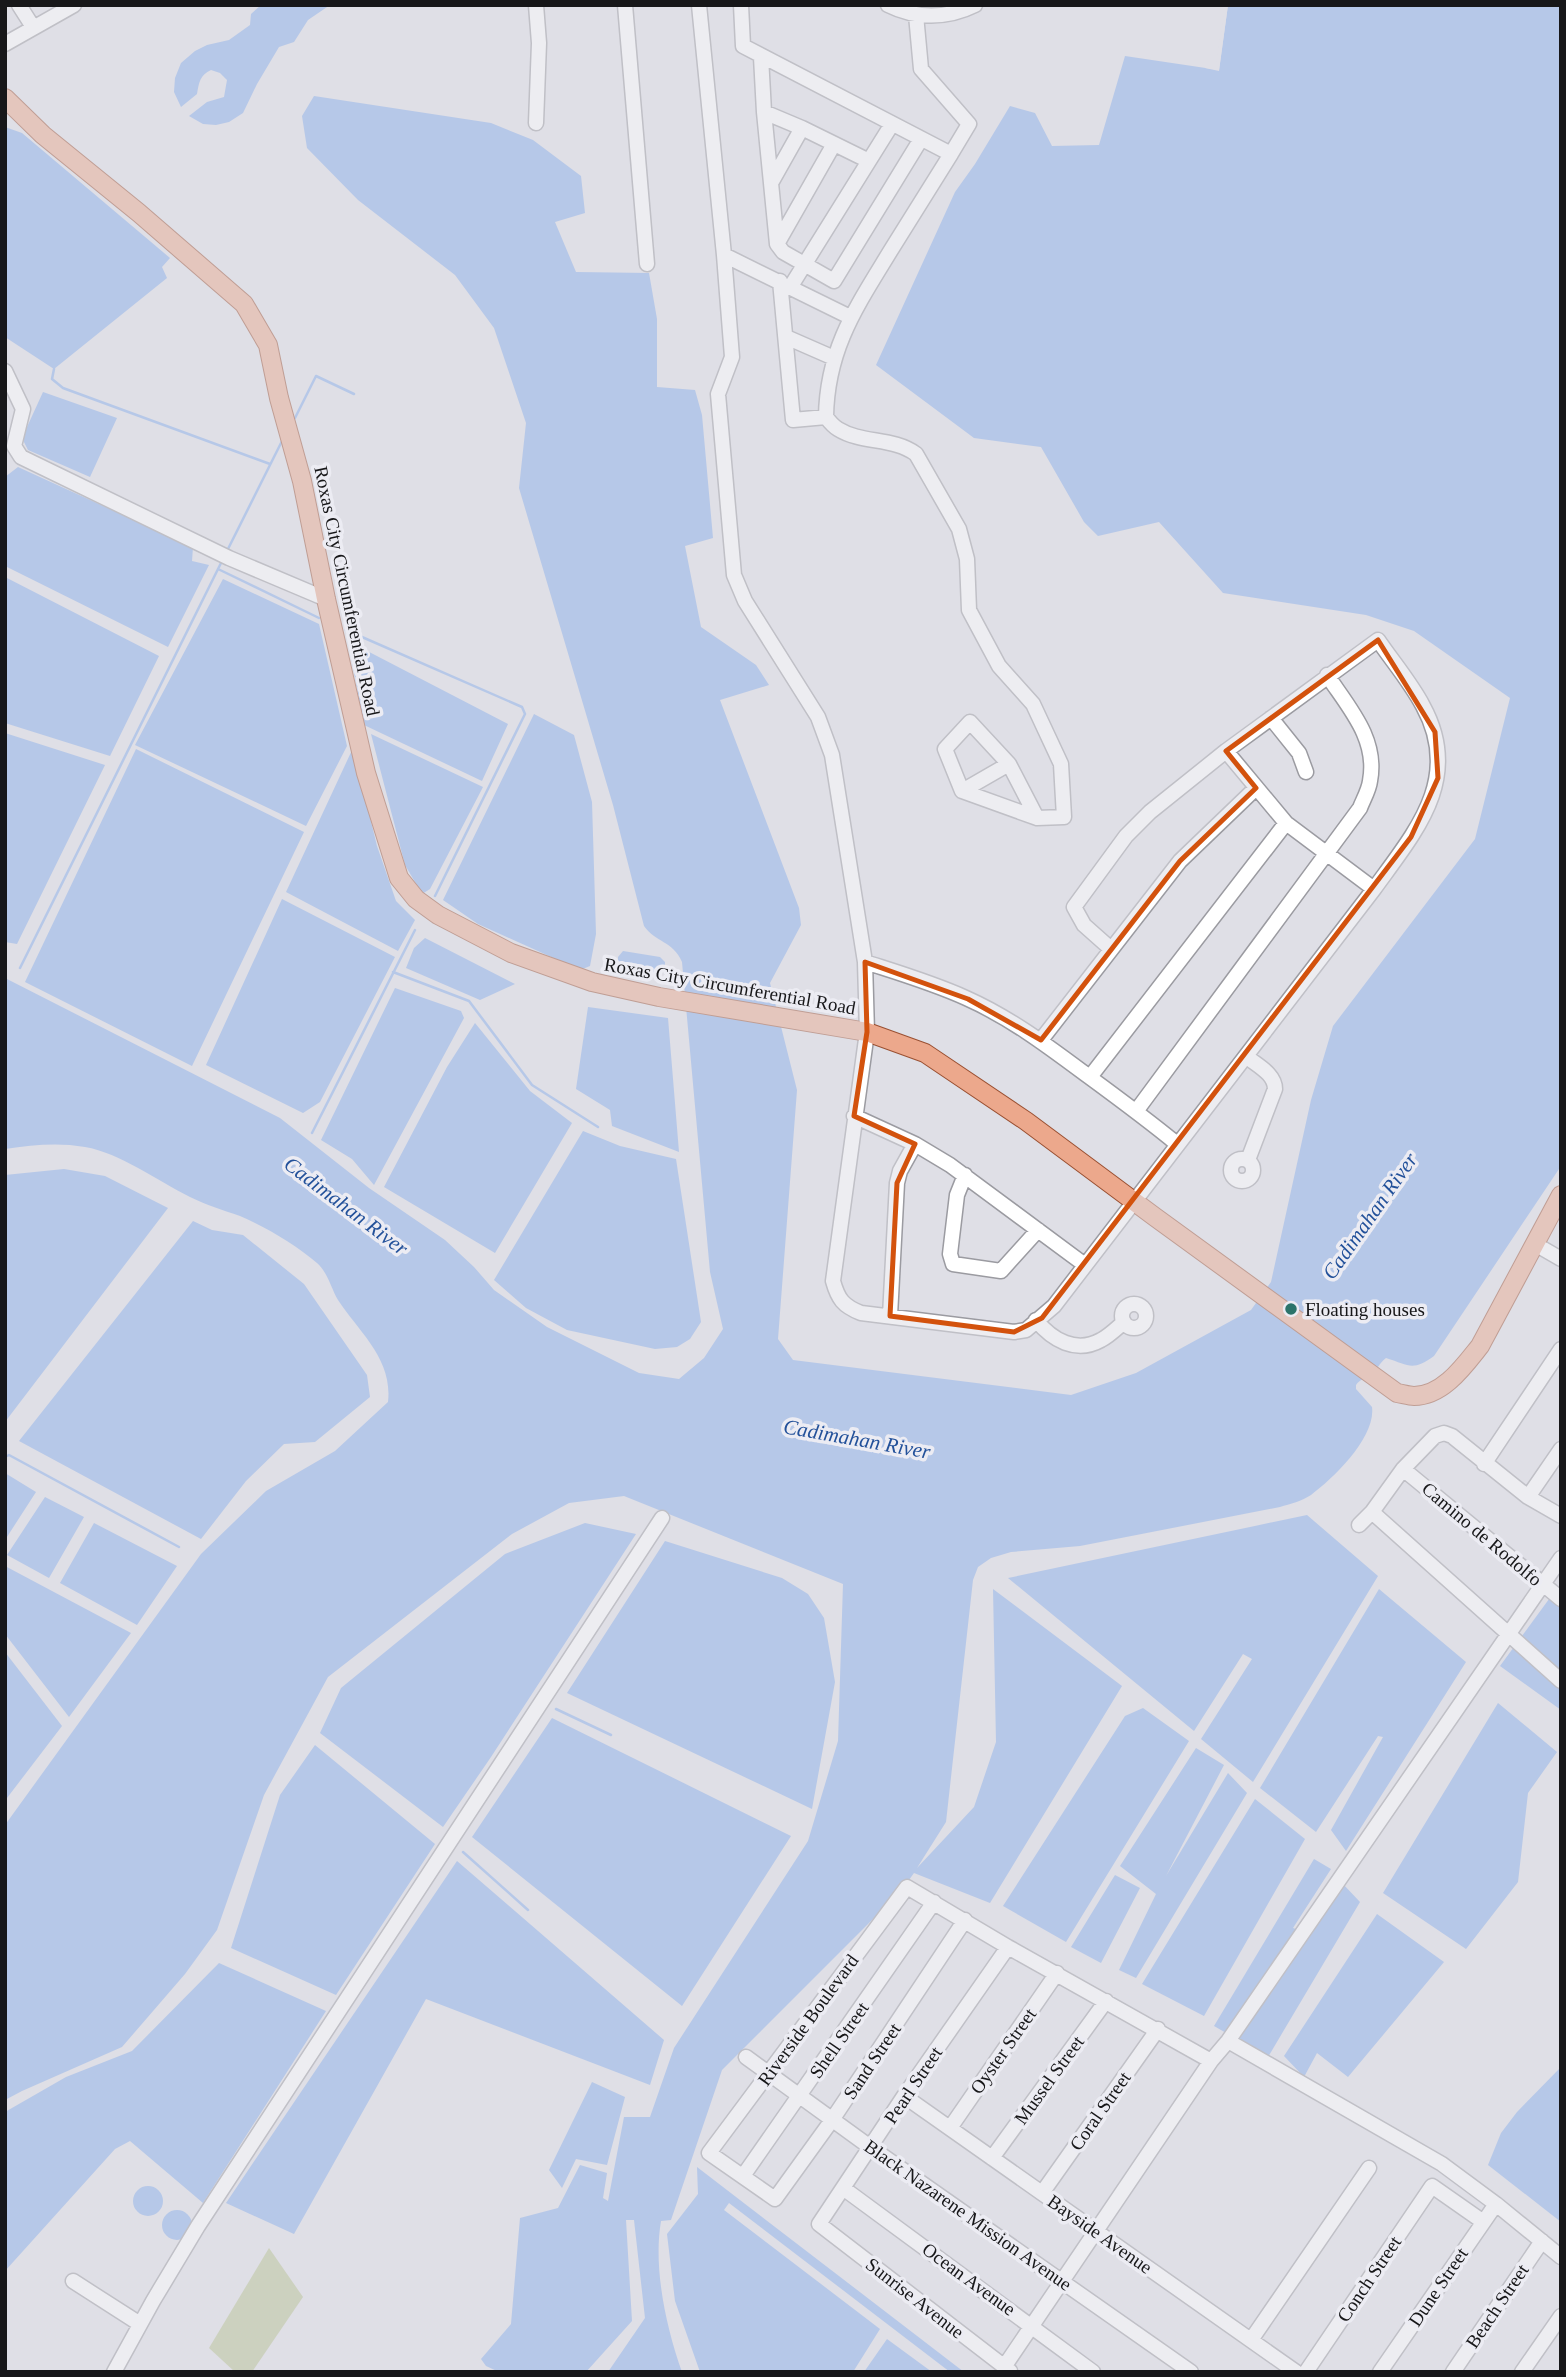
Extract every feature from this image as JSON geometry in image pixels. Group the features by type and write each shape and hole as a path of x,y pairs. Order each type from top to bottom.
{"main road":[{"name":"Roxas City Circumferential Road","path":"5,98 43,135 244,304 268,345 279,398 302,481 326,600 373,797 399,878 416,899 438,915 511,953 592,982 659,998 867,1032 925,1054 1026,1121 1397,1393 1415,1396 1435,1391 1450,1380 1480,1346 1561,1195"}],"street":[{"path":"19,5 33,27"},
{"path":"5,44 74,5"},
{"path":"536,5 539,43 536,123"},
{"path":"625,5 647,264"},
{"path":"699,5 732,357 718,394 734,575 745,601 818,717 832,755 865,962 867,1032 833,1280 840,1301 850,1309 861,1313 1014,1332 1026,1330 1054,1306 1374,889 1411,837 1430,803 1438,778 1434,732 1423,706 1378,640 1226,751 1150,812 1126,836 1074,907 1084,925 1111,950"},
{"path":"741,5 743,46 951,154"},
{"path":"888,5 916,15 940,16 975,5"},
{"path":"916,15 921,69 969,124 850,317 834,358 826,395 826,417 837,429 905,446 916,454 959,529 967,559 969,610 999,666 1033,704 1061,764 1064,817 1037,818 962,791 945,749 970,722 1009,764 1037,818"},
{"path":"761,57 777,244 783,252 834,281 921,139"},
{"path":"764,112 867,160"},
{"path":"826,417 793,420 786,337 785,284 804,264 892,124"},
{"path":"771,183 802,128"},
{"path":"777,244 834,144"},
{"path":"724,255 850,317"},
{"path":"786,337 834,358"},
{"path":"5,371 23,409 13,446 22,457 229,558 326,600"},
{"path":"1137,1111 1360,808 1370,782 1371,752 1363,729 1327,675"},
{"path":"1271,718 1299,753 1306,772"},
{"path":"1226,751 1286,823 1374,889"},
{"path":"962,791 1009,764"},
{"path":"1041,1040 1180,861 1256,788"},
{"path":"1090,1077 1286,823"},
{"path":"865,962 925,981 968,999 1041,1040 1177,1144"},
{"path":"1247,1057 1275,1082 1275,1089 1248,1160"},
{"path":"854,1116 915,1144 965,1175 1085,1265"},
{"path":"890,1316 897,1183 900,1171 915,1144"},
{"path":"965,1175 957,1195 950,1254 953,1264 1002,1270 1038,1230"},
{"path":"1535,1244 1561,1259"},
{"path":"1036,1320 1056,1339 1079,1345 1102,1340 1124,1322"},
{"path":"1484,1464 1561,1349"},
{"path":"1359,1525 1372,1512 1403,1469 1435,1436 1444,1433 1452,1436 1528,1497 1561,1516"},
{"path":"1528,1497 1561,1449"},
{"name":"Camino de Rodolfo","path":"1403,1469 1561,1599"},
{"path":"1372,1512 1561,1681"},
{"path":"114,2372 198,2226 662,1518"},
{"path":"1007,2369 1032,2326 1211,2061 1228,2041 1561,1558"},
{"name":"Riverside Boulevard","path":"743,2176 709,2153 906,1887 934,1902"},
{"path":"934,1902 1008,1947 1211,2061"},
{"name":"Shell Street","path":"743,2176 934,1902"},
{"name":"Sand Street","path":"743,2176 775,2199 832,2120 965,1920"},
{"name":"Pearl Street","path":"819,2224 1008,1947"},
{"name":"Oyster Street","path":"950,2128 1057,1973"},
{"name":"Mussel Street","path":"992,2158 1106,2001"},
{"name":"Coral Street","path":"1042,2193 1158,2029"},
{"path":"1228,2041 1442,2165 1496,2204 1561,2257"},
{"name":"Black Nazarene Mission Avenue","path":"746,2057 1191,2372"},
{"name":"Bayside Avenue","path":"904,2096 1296,2372"},
{"path":"1251,2340 1369,2168"},
{"name":"Conch Street","path":"1306,2372 1432,2186 1482,2221"},
{"name":"Ocean Avenue","path":"843,2188 1093,2372"},
{"name":"Dune Street","path":"1380,2372 1496,2204"},
{"name":"Sunrise Avenue","path":"819,2224 1007,2369"},
{"name":"Beach Street","path":"1452,2372 1542,2241"},
{"path":"73,2281 140,2324"},
{"path":"1522,2372 1561,2316"}],"highlighted area":[{"path":"1378,640 1435,732 1438,778 1411,837 1042,1318 1014,1332 890,1316 897,1183 915,1144 854,1116 867,1032 865,962 968,999 1041,1040 1180,861 1256,788 1226,751"}],"green space":[{"path":"269,2248 303,2297 252,2372 235,2372 209,2348"}],"water":[{"path":"261,5 330,5 308,20 294,42 279,47 243,113 229,122 203,124 189,116 207,102 224,97 227,80 220,73 211,70 207,72 201,79 197,94 181,107 174,92 175,78 181,63 195,51 229,40 250,25 251,14"},
{"name":"Cadimahan River","path":"1228,5 1561,5 1561,1166 1434,1356 1415,1366 1386,1358 1356,1385 1356,1389 1372,1407 1367,1431 1352,1456 1311,1495 1280,1507 1080,1546 1011,1552 991,1558 978,1567 973,1580 946,1822 917,1868 974,1807 996,1742 993,1589 1122,1686 990,1903 914,1873 901,1891 722,2070 671,2220 661,2221 660,2278 671,2336 682,2372 608,2372 645,2318 634,2220 626,2220 632,2321 586,2372 499,2372 486,2366 481,2359 511,2324 520,2218 558,2208 580,2165 607,2173 603,2198 608,2201 624,2117 650,2117 674,2048 808,1841 838,1741 843,1584 624,1496 569,1503 512,1534 328,1677 264,1795 217,1930 185,1974 122,2047 5,2100 5,1825 201,1554 266,1491 335,1451 388,1402 388,1387 380,1359 338,1300 324,1271 309,1256 280,1237 240,1216 190,1197 125,1161 98,1150 55,1144 5,1149 5,978 280,1118 369,1188 445,1240 494,1290 547,1327 639,1373 679,1379 704,1358 723,1329 710,1272 682,962 674,950 644,926 613,805 519,488 526,423 494,328 455,275 358,200 307,148 302,116 314,96 491,123 533,140 581,176 585,213 555,222 576,272 649,273 657,319 657,387 695,390 702,415 713,538 685,546 701,627 756,665 769,685 720,700 799,908 801,925 770,983 797,1090 778,1339 793,1360 1071,1395 1136,1373 1251,1310 1271,1282 1311,1100 1333,1026 1475,839 1510,698 1414,631 1366,615 1223,593 1159,522 1098,536 1084,522 1041,447 974,438 876,365 955,192 1010,106 1035,113 1052,146 1099,145 1125,56 1219,70"},
{"path":"5,127 22,133 170,258 162,267 167,278 54,369 5,337"},
{"path":"43,392 117,418 90,477 28,450 22,438"},
{"path":"18,467 193,547 192,561 209,565 168,647 5,566 5,477"},
{"path":"5,577 159,656 110,756 5,723"},
{"path":"223,579 319,624 347,746 306,826 135,745"},
{"path":"348,641 508,724 482,781 364,725"},
{"path":"534,714 574,735 592,802 596,934 590,966 580,970 478,924 443,900"},
{"path":"5,733 105,765 17,944 5,942"},
{"path":"371,734 483,787 430,889 422,894 405,865"},
{"path":"353,748 377,846 396,901 415,920 398,951 286,892"},
{"path":"136,749 304,832 192,1066 25,982"},
{"path":"282,899 395,957 320,1102 303,1113 206,1065"},
{"path":"425,938 515,984 480,1000 406,968 414,948"},
{"path":"623,951 660,957 665,962 665,969 660,974 621,965 618,957"},
{"path":"395,988 461,1011 464,1018 374,1185 352,1159 321,1140"},
{"path":"588,1007 668,1018 679,1152 612,1126 610,1110 576,1089"},
{"path":"475,1023 530,1091 572,1123 495,1253 384,1187 447,1067"},
{"path":"583,1131 620,1146 676,1159 701,1322 690,1339 677,1347 655,1349 567,1330 526,1308 494,1280"},
{"path":"64,1169 105,1176 168,1208 5,1422 5,1175"},
{"path":"193,1221 212,1230 243,1235 304,1284 367,1375 370,1397 315,1442 284,1444 246,1481 201,1539 19,1441"},
{"path":"5,1473 36,1492 5,1540"},
{"path":"45,1497 84,1517 49,1578 7,1555"},
{"path":"1307,1515 1378,1576 1253,1782 1201,1739 1252,1659 1243,1654 1194,1731 1008,1578"},
{"path":"94,1523 177,1566 137,1625 60,1583"},
{"path":"585,1523 636,1534 443,1827 320,1733 341,1688 505,1554"},
{"path":"665,1541 782,1578 808,1594 824,1618 835,1682 812,1809 567,1693"},
{"path":"5,1566 131,1633 69,1717 5,1634"},
{"path":"1379,1589 1466,1662 1346,1851 1331,1830 1383,1737 1378,1736 1316,1832 1260,1788"},
{"path":"1552,1595 1561,1599 1561,1710 1500,1666"},
{"path":"5,1652 62,1726 7,1798 5,1795"},
{"path":"1498,1703 1557,1752 1528,1793 1518,1882 1466,1949 1383,1893"},
{"path":"1143,1708 1189,1741 1066,1942 1003,1906 1125,1716"},
{"path":"552,1718 791,1836 682,2006 472,1837"},
{"path":"315,1745 435,1844 336,1995 231,1948 280,1795"},
{"path":"1196,1748 1224,1765 1166,1876 1228,1773 1247,1793 1136,1978 1119,1970 1156,1894 1120,1866"},
{"path":"1255,1799 1305,1839 1204,2016 1142,1984"},
{"path":"1314,1859 1331,1869 1293,1928 1310,1934 1342,1883 1360,1902 1268,2057 1214,2026"},
{"path":"457,1861 664,2040 650,2085 426,1999 294,2234 226,2203"},
{"path":"1115,1875 1140,1888 1101,1963 1071,1947"},
{"path":"1377,1914 1444,1962 1348,2077 1317,2053 1304,2077 1284,2056"},
{"path":"219,1963 326,2011 203,2203 130,2141 115,2149 5,2271 5,2112 66,2077 132,2051"},
{"path":"1561,2067 1561,2222 1488,2165 1501,2133 1517,2112"},
{"path":"592,2082 625,2097 607,2165 576,2159 562,2188 549,2170"},
{"path":"697,2167 964,2372 950,2372 729,2203 724,2210 880,2329 853,2372 700,2372 675,2301 667,2234 698,2194"},
{"path":"148,2186 159,2190 163,2201 159,2212 148,2216 137,2212 133,2201 137,2190"},
{"path":"177,2210 188,2214 192,2225 188,2236 177,2240 166,2236 162,2225 166,2214"},
{"path":"887,2339 932,2372 864,2372"}],"pier":[{"path":"1225,5 1228,5 1219,71 1205,68 1205,65 1216,66"}],"waterway":[{"path":"54,369 52,379 63,388 270,464"},
{"path":"295,418 316,376 354,394"},
{"path":"227,551 282,441"},
{"path":"20,968 222,561"},
{"path":"218,569 319,618"},
{"path":"346,630 522,707 525,714 435,896"},
{"path":"312,1133 415,930"},
{"path":"393,972 469,1001 532,1085 598,1127"},
{"path":"5,1457 9,1455 179,1547"},
{"path":"556,1709 611,1735"},
{"path":"463,1852 528,1910"}],"place":[{"name":"Floating houses","path":"1291,1309"}]}
